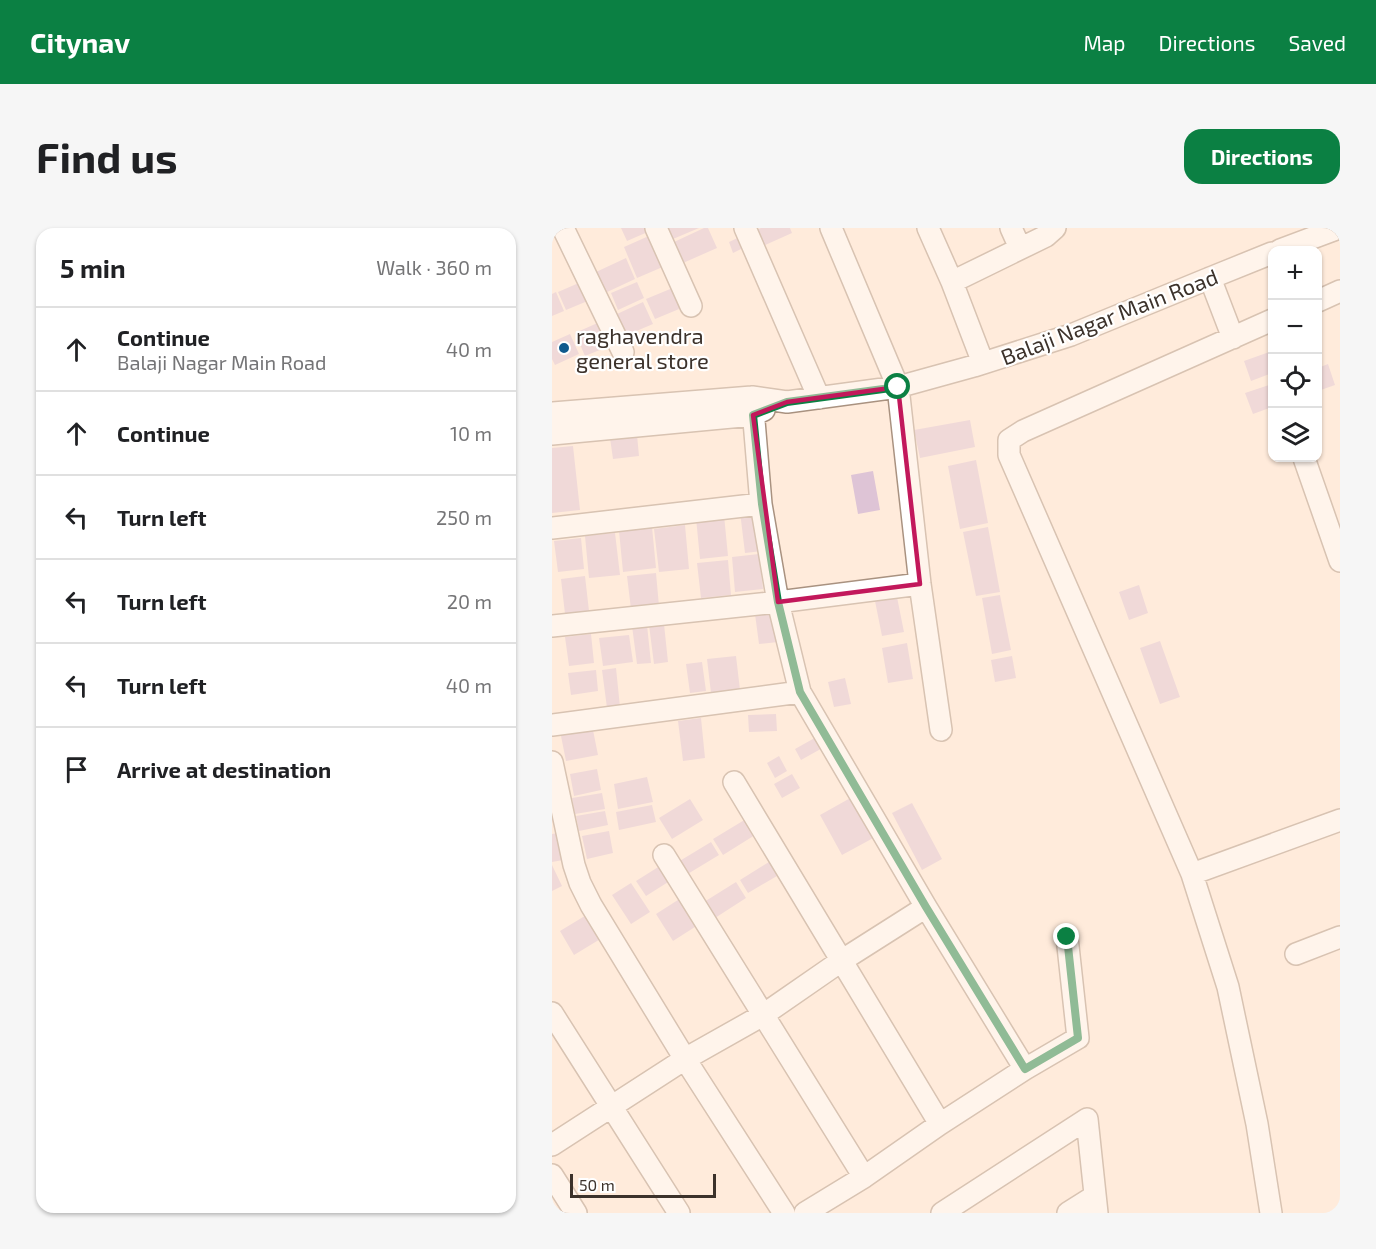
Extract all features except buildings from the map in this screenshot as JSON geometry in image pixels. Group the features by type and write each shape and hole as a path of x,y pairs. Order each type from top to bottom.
{"street":[{"path":"656,228 691,306"},
{"path":"745,228 819,398"},
{"path":"831,228 898,387 920,584 941,730"},
{"path":"928,228 952,282 983,363"},
{"path":"1011,228 1020,249"},
{"path":"952,282 1046,236 1055,228"},
{"path":"1291,246 1339,228"},
{"path":"562,230 623,352"},
{"name":"Balaji Nagar Main Road","path":"752,406 898,387 983,363 1071,335 1268,255"},
{"path":"1210,278 1233,338"},
{"path":"1319,300 1340,291"},
{"path":"1268,322 1023,431 1009,440 1009,454 1192,874 1227,987 1257,1124 1270,1213"},
{"path":"552,413 752,406"},
{"path":"552,434 752,406"},
{"path":"752,406 762,504 778,602 800,692 926,907 1025,1069"},
{"path":"1305,462 1340,561"},
{"path":"552,528 762,504"},
{"path":"552,626 920,584"},
{"path":"552,725 800,692"},
{"path":"552,762 574,865 591,905 685,1059 784,1213"},
{"path":"734,782 940,1124"},
{"path":"1192,874 1340,820"},
{"path":"664,855 864,1177"},
{"path":"552,1145 685,1059 763,1015 926,907"},
{"path":"805,1213 864,1177 1025,1069 1078,1038 1067,937"},
{"path":"1296,954 1340,937"},
{"path":"552,1013 679,1213"},
{"path":"942,1213 1087,1119 1096,1204 1068,1213"},
{"path":"552,1174 576,1213"}],"highlighted area":[{"path":"898,387 920,584 778,602 753,415 787,402"}],"place":[{"name":"raghavendra general store","path":"564,348"}],"route":[{"path":"898,387 787,402 753,415 762,504 778,602 800,692 926,907 1025,1069 1078,1038 1067,937"}]}
